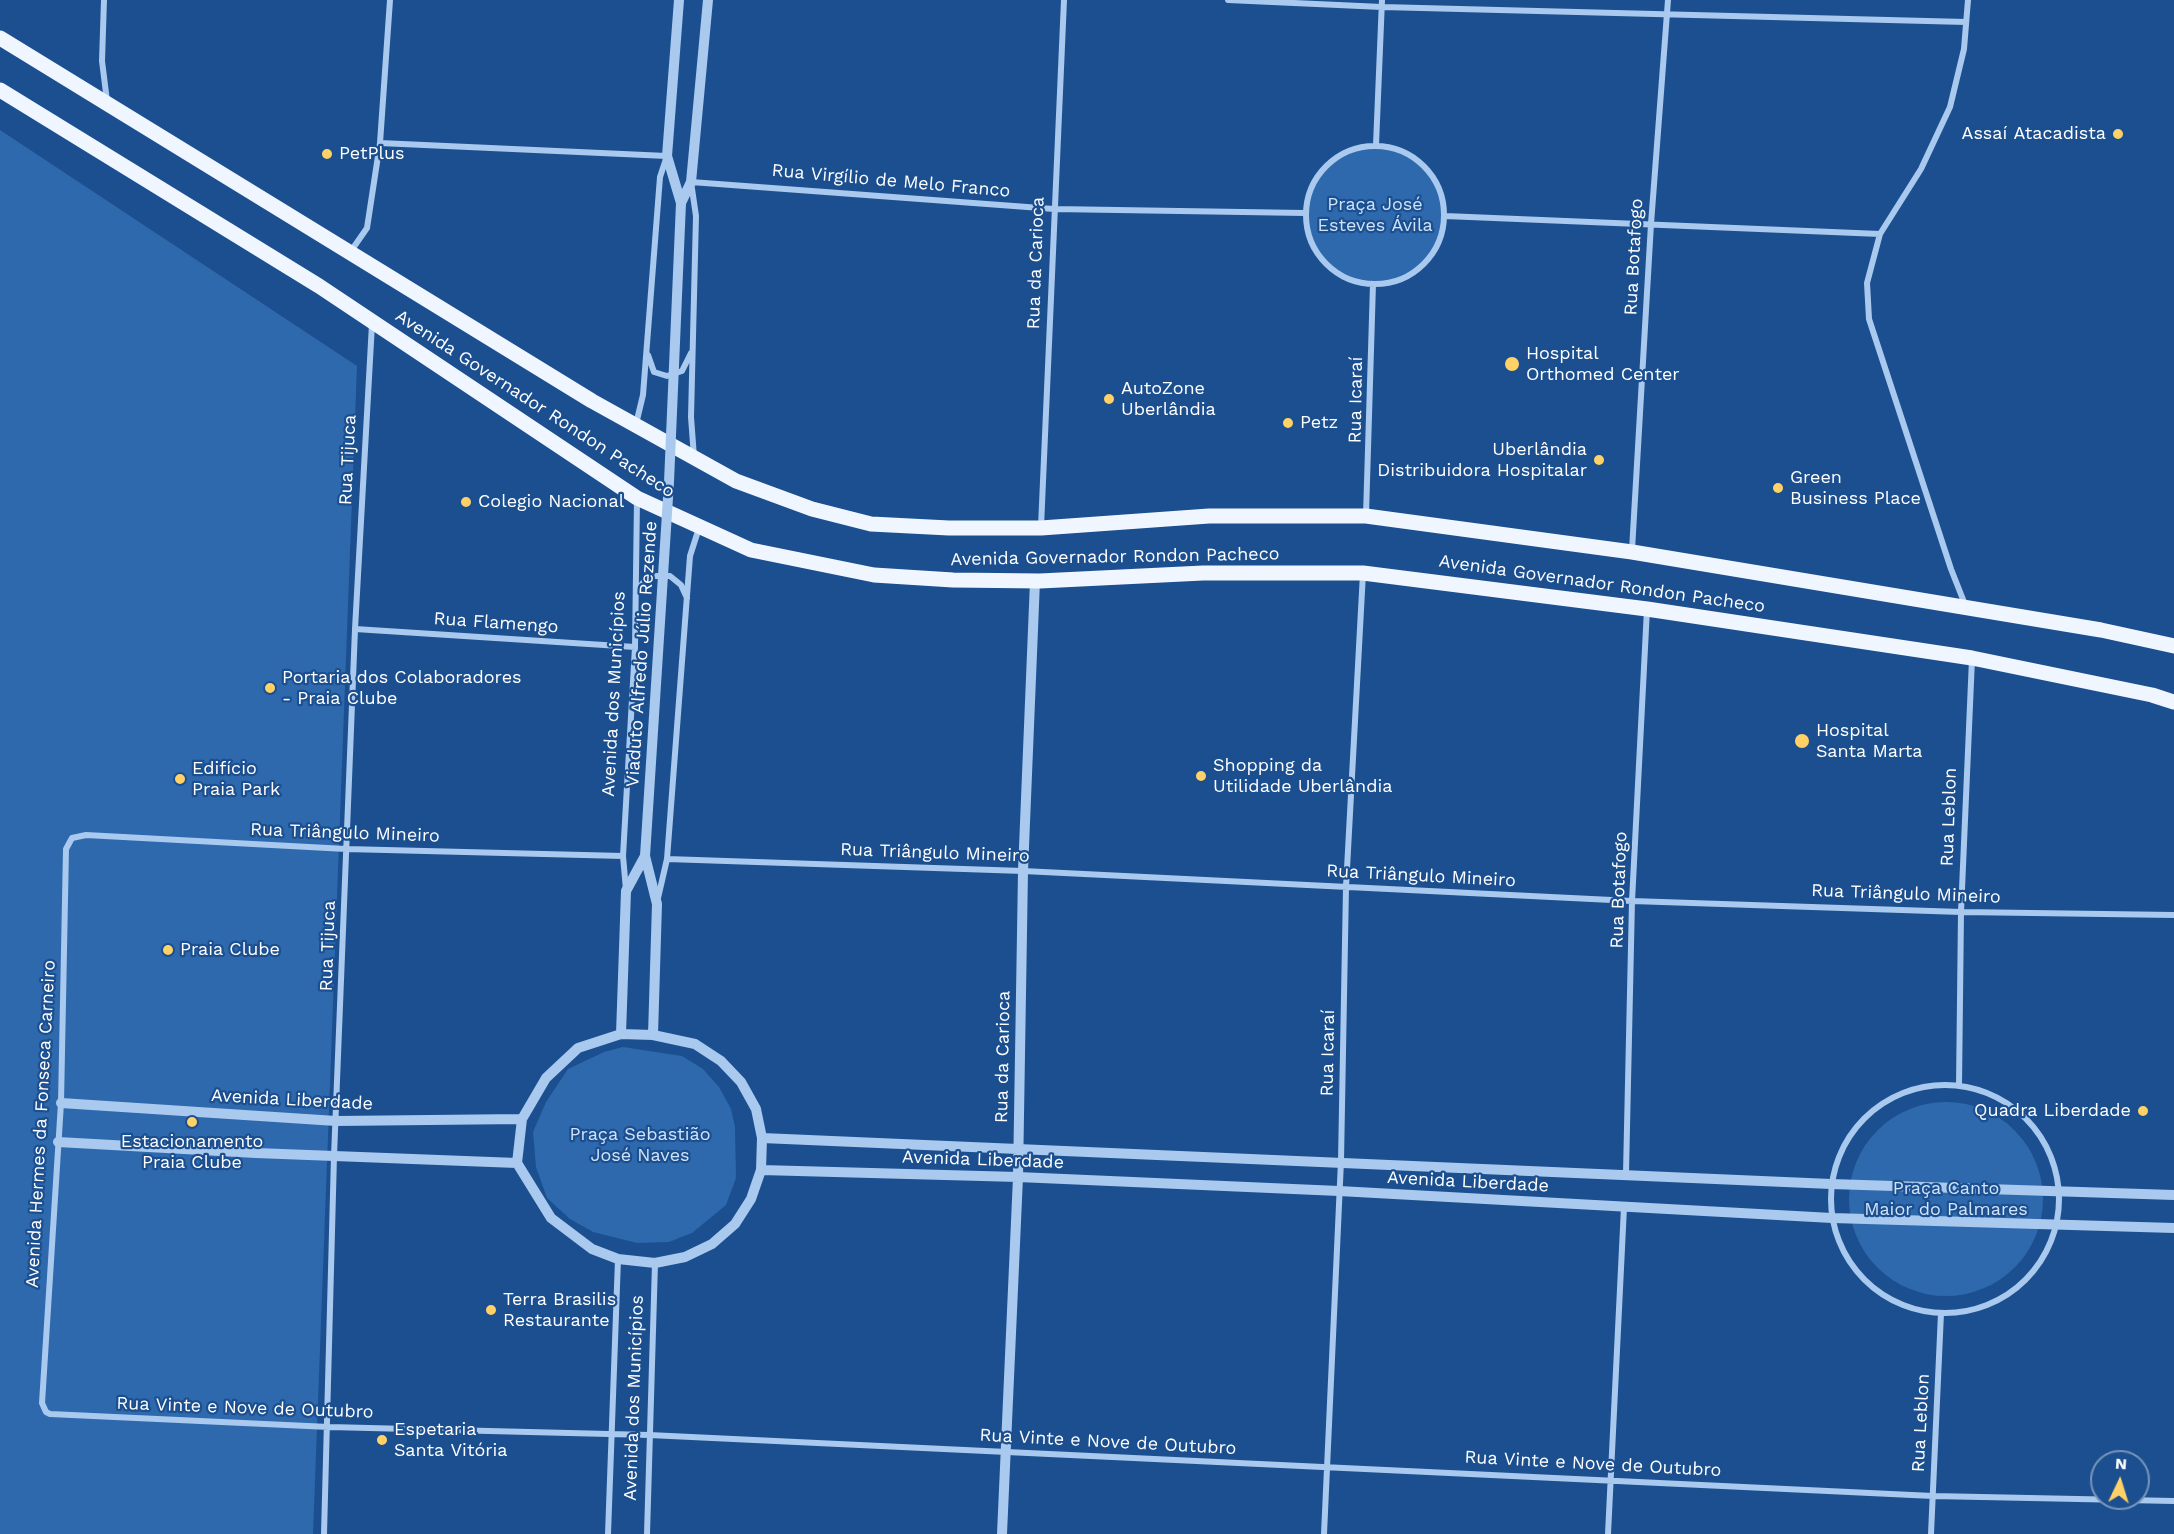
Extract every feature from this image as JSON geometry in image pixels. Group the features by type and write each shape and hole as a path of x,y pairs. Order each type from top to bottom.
{"main road":[{"name":"Avenida Governador Rondon Pacheco","path":"0,38 636,425 736,481 812,509 871,524 949,528 1041,528 1209,516 1366,516 1632,552 2101,630 2174,646"},
{"name":"Avenida Governador Rondon Pacheco","path":"0,90 372,320 637,498 752,550 874,575 953,580 1035,581 1203,573 1362,573 1647,609 1972,658 2152,695 2174,702"}],"street":[{"path":"104,0 102,61 108,105"},
{"path":"351,252 367,228 380,143 390,0"},
{"path":"636,425 643,395 660,177 667,156 679,0"},
{"path":"694,457 693,351 696,216 691,182 708,0"},
{"name":"Rua da Carioca","path":"1041,528 1064,0"},
{"path":"1228,0 1966,22"},
{"name":"Rua Botafogo","path":"1632,552 1650,224 1668,0"},
{"path":"1966,608 1951,569 1869,319 1867,284 1880,234 1937,140 1950,107 1958,76 1968,0"},
{"path":"1376,145 1382,4"},
{"path":"380,143 667,156"},
{"path":"1376,145 1398,149 1417,159 1432,175 1442,195 1445,216 1441,238 1436,248 1431,257 1415,273 1395,282 1372,284 1351,280 1332,270 1317,254 1308,234 1305,213 1309,192 1320,172 1335,158 1355,148 1376,145"},
{"path":"667,156 681,203"},
{"path":"681,203 691,182"},
{"name":"Rua Virgílio de Melo Franco","path":"691,182 1054,209 1305,213"},
{"name":"Viaduto Alfredo Júlio Rezende","path":"645,856 669,482 681,203"},
{"path":"1445,216 1880,234"},
{"name":"Rua Icaraí","path":"1366,516 1372,284"},
{"name":"Rua Tijuca","path":"324,1534 334,1156 346,849 368,360 372,320"},
{"path":"646,351 654,372 667,376 682,371 693,351"},
{"name":"Avenida dos Municípios","path":"621,1034 626,891 623,856 635,647 637,498"},
{"path":"654,1035 657,904 667,859 690,556 699,528"},
{"name":"Rua Icaraí","path":"1323,1534 1341,1161 1346,887 1362,573"},
{"path":"636,593 648,576 670,576 681,585 687,598"},
{"name":"Rua da Carioca","path":"1002,1534 1018,1177 1023,871 1035,581"},
{"name":"Rua Botafogo","path":"1626,1173 1632,901 1647,609"},
{"name":"Rua Flamengo","path":"355,629 635,647"},
{"name":"Rua Leblon","path":"1959,1086 1961,912 1972,658"},
{"name":"Rua Triângulo Mineiro","path":"69,841 77,835 86,835 346,849 623,856"},
{"name":"Avenida Hermes da Fonseca Carneiro","path":"43,1408 61,1103 66,849 69,841"},
{"path":"645,856 657,904"},
{"name":"Avenida dos Municípios","path":"626,891 645,856"},
{"name":"Rua Triângulo Mineiro","path":"667,859 1023,871 1632,901 1961,912 2174,915"},
{"path":"621,1034 654,1035 695,1044 721,1060 741,1082 756,1109 762,1138 761,1170 752,1199 727,1231 712,1244 685,1257 655,1263 618,1259 592,1249 551,1218 517,1162 522,1119 546,1078 578,1048 621,1034"},
{"path":"1959,1086 1989,1094 2016,1109 2037,1132 2053,1159 2059,1189 2057,1223 2046,1253 2028,1279 2002,1298 1973,1310 1941,1313 1915,1310 1891,1300 1869,1285 1847,1258 1839,1243 1832,1218 1831,1184 1839,1156 1854,1130 1874,1109 1900,1094 1919,1089 1959,1086"},
{"name":"Avenida Liberdade","path":"61,1103 336,1121 522,1119"},
{"name":"Avenida Liberdade","path":"762,1138 1626,1173 1831,1184 2059,1189 2174,1195"},
{"path":"58,1142 334,1156 517,1162"},
{"name":"Avenida Liberdade","path":"761,1170 1018,1177 1339,1191 1832,1218 2174,1228"},
{"path":"1608,1534 1624,1207"},
{"name":"Avenida dos Municípios","path":"608,1534 618,1259"},
{"name":"Avenida dos Municípios","path":"647,1534 655,1263"},
{"name":"Rua Leblon","path":"1932,1534 1941,1313"},
{"name":"Rua Vinte e Nove de Outubro","path":"43,1408 50,1414 328,1427 613,1433 1933,1496 2174,1501"}],"green space":[{"name":"Praia Clube","path":"0,130 357,366 313,1534 0,1534"},
{"name":"Praça José Esteves Ávila","path":"1375,146 1402,151 1424,166 1439,188 1444,215 1439,242 1424,264 1402,279 1375,284 1348,279 1326,264 1311,242 1306,215 1311,188 1326,166 1348,151"},
{"name":"Praça Sebastião José Naves","path":"623,1047 682,1056 703,1069 719,1087 731,1109 735,1127 736,1178 726,1205 692,1233 669,1242 637,1243 593,1232 570,1219 547,1198 536,1167 533,1132 546,1102 568,1069 604,1052"},
{"name":"Praça Canto Maior do Palmares","path":"1956,1102 1992,1113 2015,1130 2027,1145 2036,1162 2042,1180 2042,1218 2036,1236 2027,1253 2015,1268 2000,1280 1983,1289 1965,1295 1936,1296 1900,1285 1871,1261 1860,1245 1850,1218 1849,1189 1860,1153 1884,1124 1900,1113 1927,1103"}],"place":[{"name":"Assaí Atacadista","path":"2118,134"},
{"name":"PetPlus","path":"327,154"},
{"name":"Hospital Orthomed Center","path":"1512,364"},
{"name":"AutoZone Uberlândia","path":"1109,399"},
{"name":"Petz","path":"1288,423"},
{"name":"Uberlândia Distribuidora Hospitalar","path":"1599,460"},
{"name":"Green Business Place","path":"1778,488"},
{"name":"Colegio Nacional","path":"466,502"},
{"name":"Portaria dos Colaboradores - Praia Clube","path":"270,688"},
{"name":"Hospital Santa Marta","path":"1802,741"},
{"name":"Shopping da Utilidade Uberlândia","path":"1201,776"},
{"name":"Edifício Praia Park","path":"180,779"},
{"name":"Praia Clube","path":"168,950"},
{"name":"Quadra Liberdade","path":"2143,1111"},
{"name":"Estacionamento Praia Clube","path":"192,1122"},
{"name":"Terra Brasilis Restaurante","path":"491,1310"},
{"name":"Espetaria Santa Vitória","path":"382,1440"}]}
